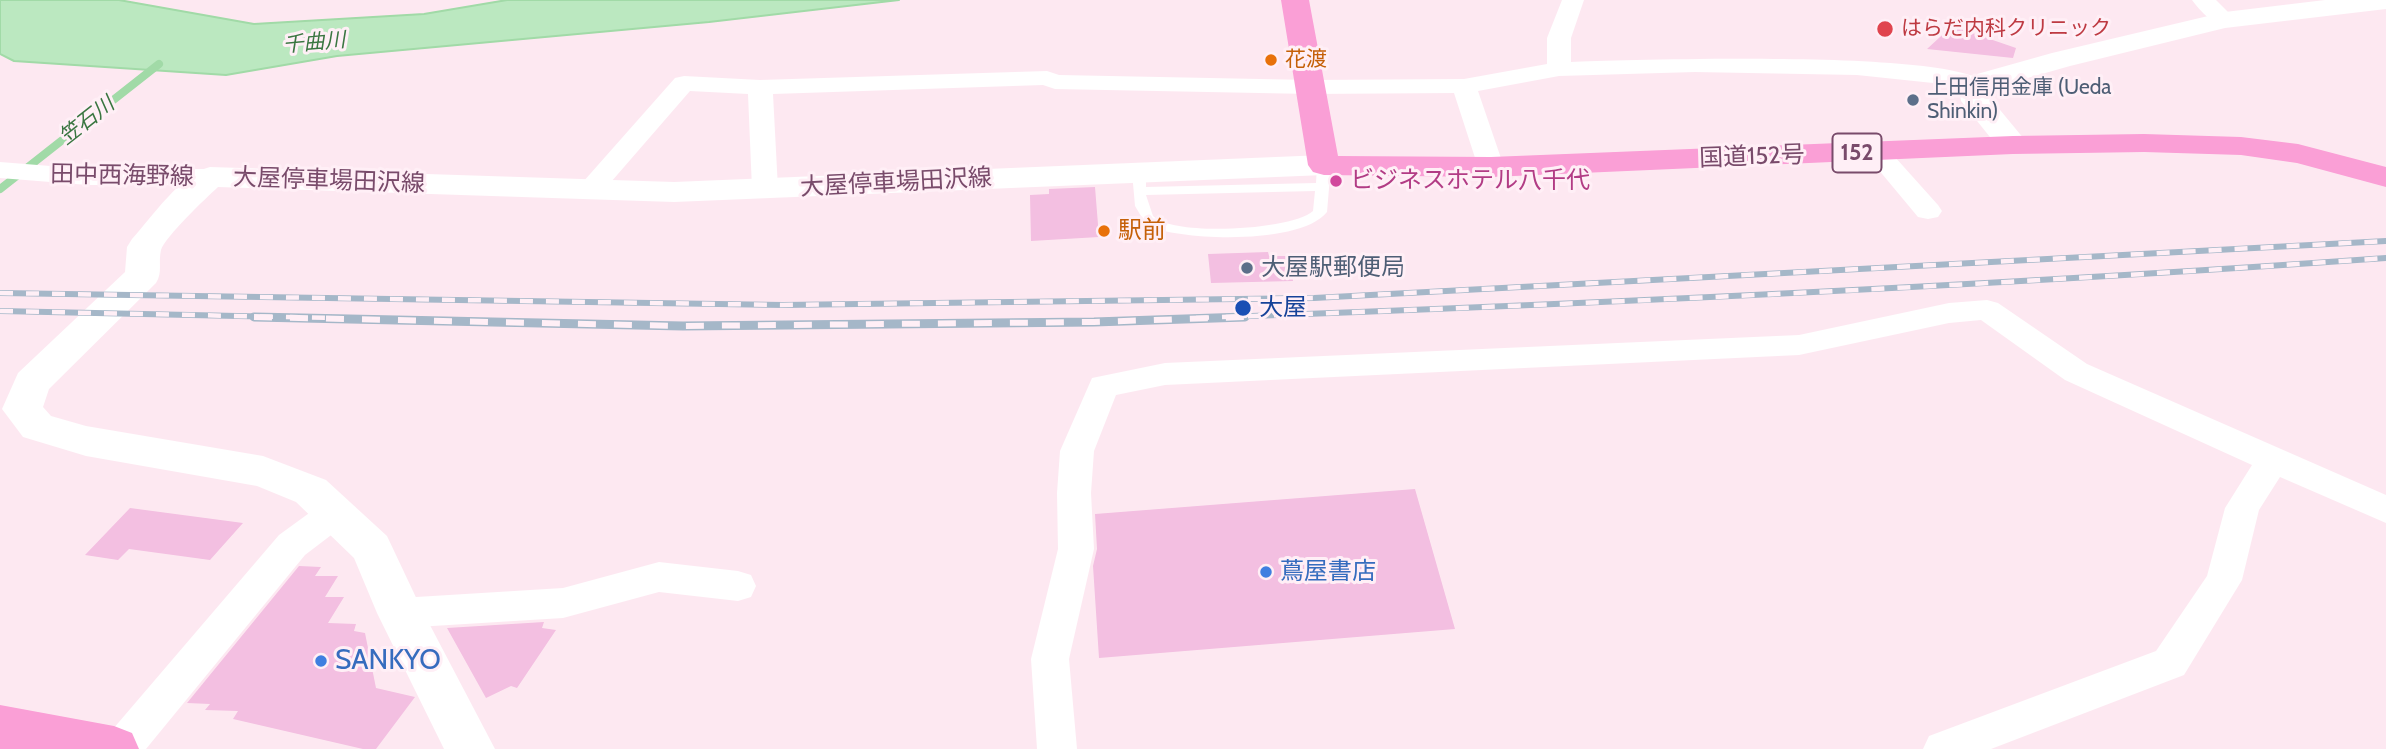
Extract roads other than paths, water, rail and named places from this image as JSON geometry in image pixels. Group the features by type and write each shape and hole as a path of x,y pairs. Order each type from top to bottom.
{"highway":[{"path":"1295,0 1301,23 1323,176"},
{"name":"国道152号","path":"1323,176 2013,145 2144,143 2241,146 2298,154 2386,177"},
{"path":"0,727 114,749"}],"main road":[{"path":"2013,145 1976,101 1973,84 2050,62 2225,20 2386,1"},
{"name":"大屋停車場田沢線","path":"470,749 400,613 372,548 311,491 262,472 86,441 37,427 22,409 32,383 143,275 144,247 185,200 210,177 588,191 1139,182 1323,176"}],"street":[{"path":"1559,69 1559,38 1573,0"},
{"path":"2203,0 2225,20"},
{"path":"588,191 684,83 760,87 1047,78 1055,82 1310,87 1464,86 1559,69 1695,65 1857,68 1956,78 1973,84"},
{"path":"1464,86 1490,167"},
{"path":"760,87 765,189"},
{"path":"1877,152 1928,211"},
{"name":"田中西海野線","path":"16,172 210,177"},
{"path":"1057,749 1050,659 1076,548 1074,494 1077,451 1103,386 1166,374 1799,345 1950,313 1987,310 2076,372 2386,510"},
{"path":"1943,749 2170,663 2224,579 2242,508 2274,459"},
{"path":"121,749 292,545 335,513"},
{"path":"400,613 563,603 659,577 738,586"}],"lane":[{"path":"1139,182 1144,213 1150,222 1163,229 1184,232 1279,229 1308,222 1320,212 1323,176"}],"water":[{"name":"千曲川","path":"0,0 119,0 254,24 424,14 507,0 899,0 709,22 337,56 226,75 14,61 0,54"}],"waterway":[{"name":"笠石川","path":"0,189 159,64"}],"railway":[{"path":"0,293 783,305 1314,298 2386,241"},
{"path":"1196,318 1791,293 2386,258"},
{"path":"0,311 333,318"},
{"path":"254,317 683,326 1094,322 1245,317"}],"place":[{"name":"はらだ内科クリニック","path":"1885,29"},
{"name":"花渡","path":"1271,60"},
{"name":"上田信用金庫 (Ueda Shinkin)","path":"1913,100"},
{"name":"ビジネスホテル八千代","path":"1336,181"},
{"name":"駅前","path":"1104,231"},
{"name":"大屋駅郵便局","path":"1247,268"},
{"name":"大屋","path":"1243,308"},
{"name":"蔦屋書店","path":"1266,572"},
{"name":"SANKYO","path":"321,661"}]}
